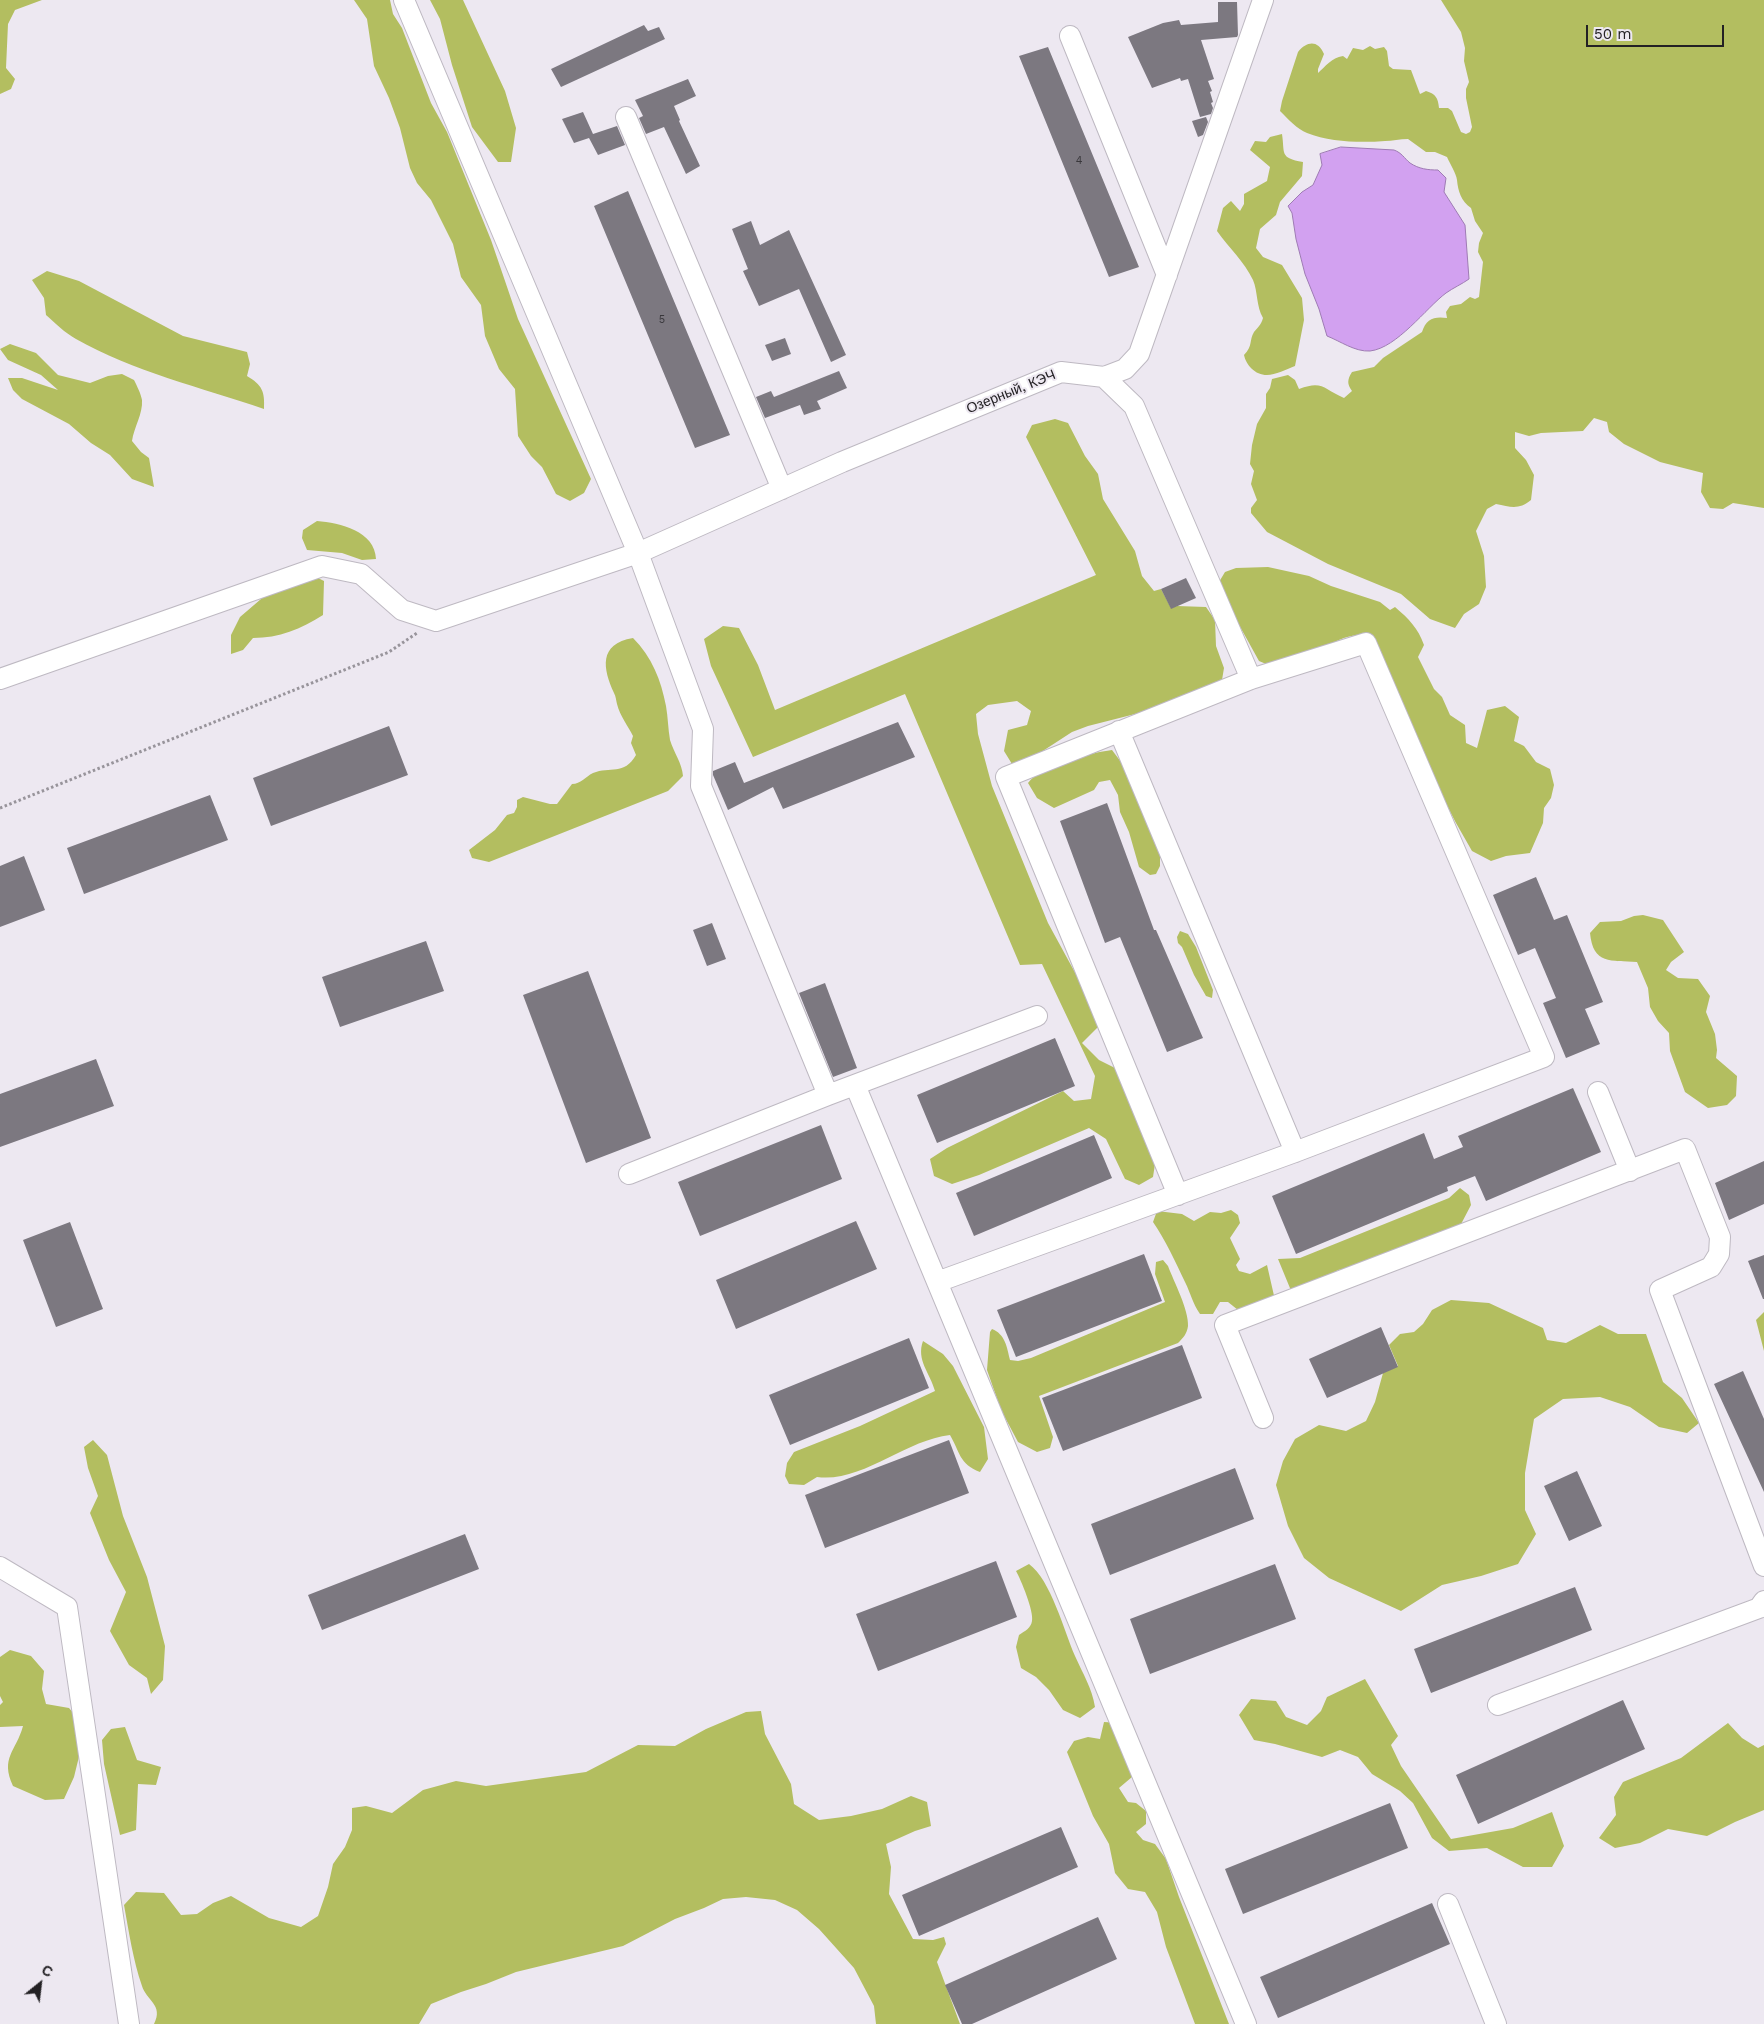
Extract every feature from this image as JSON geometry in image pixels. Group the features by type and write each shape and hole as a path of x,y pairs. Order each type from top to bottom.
{"street":[{"path":"404,0 638,553 703,729 701,786 828,1095"},
{"path":"1251,679 1134,406 1104,377 1125,369 1139,354 1263,0"},
{"path":"1070,36 1167,276"},
{"path":"626,117 782,489"},
{"name":"Озерный, КЭЧ","path":"436,620 638,553 782,489 1060,372 1104,377"},
{"path":"0,679 322,566 361,574 402,610 436,620"},
{"path":"937,1282 1178,1195 1296,1152 1544,1057 1366,643 1251,679 1006,777 1178,1195"},
{"path":"1119,731 1296,1152"},
{"path":"629,1174 828,1095 1037,1016"},
{"path":"854,1085 1246,2024"},
{"path":"1598,1092 1630,1171"},
{"path":"1263,1418 1226,1325 1685,1149 1720,1237 1719,1254 1711,1267 1660,1290 1764,1566"},
{"path":"0,1567 68,1607 129,2024"},
{"path":"1498,1705 1759,1608 1764,1601"},
{"path":"1448,1904 1496,2024"}],"path":[{"path":"0,808 388,652 436,620"}],"green space":[{"path":"0,0 42,0 15,10 8,24 6,68 15,79 11,89 0,94"},
{"path":"354,0 390,0 393,14 402,28 431,103 447,132 491,240 518,319 591,479 584,493 570,501 556,494 542,467 531,456 518,436 515,389 499,369 485,336 481,305 461,277 453,244 431,200 417,183 410,168 400,128 374,66 367,19"},
{"path":"430,0 463,0 505,91 516,128 511,162 498,162 472,127 452,65 440,19"},
{"path":"1441,0 1764,0 1764,508 1733,503 1723,509 1710,508 1701,492 1703,473 1660,462 1624,444 1609,432 1607,422 1594,418 1583,431 1541,433 1529,436 1515,432 1515,448 1526,460 1534,475 1531,500 1519,506 1511,507 1496,504 1487,509 1476,531 1484,556 1486,587 1479,604 1464,614 1455,628 1430,619 1401,594 1328,564 1267,532 1251,513 1251,508 1257,500 1251,484 1254,471 1250,464 1252,445 1257,424 1266,408 1266,394 1272,379 1288,375 1295,380 1299,389 1313,385 1323,387 1344,398 1352,391 1348,382 1352,372 1374,367 1383,358 1422,332 1431,319 1447,318 1446,312 1450,306 1461,304 1470,297 1475,299 1479,297 1483,262 1478,252 1483,233 1475,221 1471,208 1461,196 1455,174 1447,157 1435,152 1426,152 1408,139 1355,142 1316,136 1300,129 1280,111 1298,52 1301,48 1309,44 1316,44 1322,49 1324,54 1318,73 1335,59 1343,56 1347,59 1353,48 1363,50 1370,46 1375,49 1384,47 1387,51 1389,66 1393,69 1411,70 1420,94 1426,91 1434,95 1439,108 1448,108 1452,111 1461,132 1466,134 1470,132 1472,127 1466,98 1466,89 1469,82 1464,61 1465,48 1461,32"},
{"path":"1282,134 1285,154 1290,159 1303,162 1302,176 1280,202 1276,215 1260,229 1256,248 1263,257 1282,265 1302,298 1304,320 1295,366 1277,373 1263,375 1252,369 1244,355 1249,349 1254,332 1263,318 1259,309 1256,289 1253,280 1241,261 1217,231 1223,208 1231,201 1240,211 1244,204 1244,194 1267,181 1270,167 1250,150 1255,141 1266,142 1270,137"},
{"path":"47,271 79,281 183,336 247,352 250,364 247,376 262,389 264,409 144,370 72,337 46,315 44,298 32,280"},
{"path":"10,344 36,353 58,375 90,383 108,376 122,374 134,380 141,395 142,405 132,441 149,458 154,487 132,479 110,455 91,443 69,424 22,399 13,390 8,378 22,378 58,390 41,375 8,360 0,349"},
{"path":"1055,419 1068,423 1085,456 1098,474 1103,499 1135,551 1142,576 1154,591 1161,589 1171,608 1177,606 1206,607 1215,620 1216,646 1224,668 1222,680 1143,712 1072,732 1032,758 1012,764 1004,751 1008,730 1027,725 1031,711 1017,701 988,705 976,714 978,734 992,786 1048,923 1078,978 1098,1027 1082,1043 1099,1060 1115,1068 1155,1164 1153,1177 1139,1185 1125,1179 1106,1139 1089,1128 979,1175 952,1184 934,1176 930,1159 947,1148 1063,1091 1074,1101 1091,1099 1095,1076 1042,964 1020,965 905,694 753,757 711,666 704,639 723,626 739,628 758,665 775,710 1096,575 1026,437 1032,425"},
{"path":"317,521 346,527 363,535 374,549 376,559 362,560 342,553 307,550 302,538 303,530"},
{"path":"1268,567 1309,576 1331,586 1380,602 1390,610 1395,607 1400,611 1413,624 1422,639 1424,645 1418,657 1434,689 1442,697 1450,715 1465,725 1466,743 1477,748 1487,710 1505,706 1519,717 1514,741 1524,746 1536,762 1550,769 1554,785 1551,798 1544,808 1543,823 1530,853 1506,856 1491,861 1472,851 1436,784 1369,637 1349,636 1321,649 1271,666 1259,661 1233,614 1219,582 1225,572 1236,568"},
{"path":"316,577 324,581 323,615 290,632 263,638 253,638 243,650 231,654 231,635 240,617 268,593"},
{"path":"633,638 650,661 658,678 666,706 670,740 683,776 668,791 489,862 472,858 469,850 495,830 507,815 514,813 517,807 517,800 523,797 557,804 572,784 580,782 593,773 622,768 631,762 636,755 631,743 633,736 618,708 607,675 606,659 614,646 622,641"},
{"path":"1112,750 1130,774 1160,854 1160,866 1156,874 1150,875 1139,867 1129,832 1120,812 1118,795 1110,780 1099,782 1094,790 1054,808 1037,798 1028,783 1034,777 1054,765"},
{"path":"1643,915 1663,920 1684,952 1671,962 1666,970 1678,978 1698,979 1710,996 1706,1012 1715,1034 1716,1058 1737,1076 1736,1096 1727,1105 1708,1108 1685,1092 1670,1051 1669,1033 1658,1021 1650,1007 1648,988 1637,962 1605,959 1595,951 1590,933 1600,922 1621,921"},
{"path":"1180,931 1188,934 1196,947 1213,990 1212,998 1206,996 1194,975 1182,947 1178,943 1177,937"},
{"path":"1460,1188 1469,1195 1471,1205 1459,1228 1357,1267 1338,1270 1322,1281 1292,1293 1278,1259 1300,1258 1449,1198"},
{"path":"1231,1210 1238,1215 1240,1223 1230,1238 1240,1259 1236,1265 1239,1271 1250,1274 1267,1265 1275,1300 1243,1314 1228,1302 1220,1302 1213,1314 1200,1314 1170,1251 1153,1222 1157,1211 1182,1214 1194,1221 1210,1212 1221,1213"},
{"path":"1163,1260 1168,1266 1181,1296 1188,1319 1187,1331 1183,1338 1178,1343 1039,1396 1053,1437 1050,1448 1037,1452 1018,1442 1001,1410 987,1370 990,1332 992,1329 1003,1338 1010,1360 1018,1361 1031,1358 1165,1302 1155,1274 1156,1262"},
{"path":"1451,1300 1489,1303 1543,1328 1547,1340 1566,1343 1600,1325 1618,1334 1646,1334 1663,1382 1682,1398 1699,1423 1687,1433 1659,1427 1630,1407 1600,1397 1563,1399 1534,1419 1525,1473 1525,1510 1536,1534 1518,1564 1481,1576 1442,1585 1401,1611 1329,1578 1304,1558 1288,1526 1276,1485 1283,1461 1295,1439 1319,1425 1346,1431 1366,1421 1375,1402 1383,1373 1398,1366 1389,1345 1400,1334 1414,1332 1423,1324 1432,1310"},
{"path":"1764,1312 1764,1351 1756,1320"},
{"path":"923,1341 943,1354 953,1366 984,1427 988,1459 980,1472 964,1461 950,1435 933,1438 850,1474 834,1477 817,1477 804,1485 789,1484 785,1476 787,1463 794,1452 860,1426 935,1391 922,1360 921,1348"},
{"path":"93,1440 107,1455 123,1516 147,1577 165,1646 163,1680 151,1694 147,1678 129,1665 110,1631 126,1592 109,1560 90,1513 98,1496 88,1468 84,1447"},
{"path":"1029,1564 1044,1582 1050,1594 1092,1694 1095,1707 1080,1718 1063,1710 1049,1690 1036,1677 1021,1668 1016,1647 1019,1635 1030,1626 1032,1616 1027,1596 1016,1571"},
{"path":"10,1650 31,1656 44,1671 42,1689 46,1704 69,1708 86,1728 74,1777 64,1799 45,1800 13,1786 9,1776 10,1755 23,1726 0,1727 0,1705 3,1702 0,1696 0,1657"},
{"path":"1365,1679 1398,1736 1391,1745 1401,1766 1451,1839 1513,1828 1552,1812 1564,1846 1552,1867 1523,1867 1487,1848 1449,1851 1432,1838 1413,1803 1400,1791 1372,1774 1358,1757 1340,1750 1322,1757 1254,1740 1239,1715 1251,1699 1276,1701 1286,1717 1307,1725 1321,1711 1327,1697"},
{"path":"761,1711 765,1734 791,1784 794,1804 819,1820 851,1816 882,1809 911,1796 927,1802 931,1826 886,1844 891,1867 889,1894 913,1939 933,1940 944,1937 946,1944 937,1962 960,2024 876,2024 874,2006 854,1968 819,1929 797,1910 775,1900 746,1897 723,1899 675,1919 623,1946 516,1972 461,1992 431,2004 419,2024 154,2024 157,2017 156,2007 144,1991 139,1976 124,1905 136,1892 164,1893 181,1915 197,1914 213,1903 231,1896 269,1918 301,1927 318,1916 328,1887 333,1864 345,1847 352,1830 352,1808 366,1806 392,1813 423,1790 456,1781 486,1786 586,1772 638,1745 675,1746 706,1729 746,1712"},
{"path":"1104,1722 1120,1723 1132,1767 1132,1777 1119,1788 1128,1802 1136,1803 1146,1811 1146,1824 1136,1832 1143,1840 1155,1844 1166,1859 1229,2024 1195,2024 1166,1947 1157,1912 1145,1892 1128,1889 1115,1873 1109,1844 1093,1816 1067,1752 1074,1741 1088,1737 1100,1739"},
{"path":"1728,1723 1742,1738 1758,1748 1764,1745 1764,1810 1707,1836 1668,1829 1640,1843 1615,1848 1599,1838 1616,1815 1614,1797 1623,1782 1681,1758"},
{"path":"125,1727 137,1760 161,1767 156,1785 138,1784 136,1830 120,1835 104,1764 102,1740 111,1729"}],"shaded area":[{"path":"1341,147 1394,150 1417,167 1438,170 1446,178 1444,192 1465,225 1469,279 1446,293 1390,343 1370,351 1353,348 1327,336 1305,274 1296,239 1292,213 1288,206 1302,192 1313,185 1322,165 1320,154"}],"building":[{"path":"1218,2 1237,2 1238,35 1237,37 1201,40 1214,79 1208,81 1212,91 1210,92 1213,102 1211,103 1213,108 1211,114 1200,117 1188,79 1181,81 1180,78 1152,88 1128,37 1163,23 1179,20 1181,25 1218,22"},
{"path":"644,25 648,31 659,27 665,39 561,87 551,69"},
{"path":"1048,47 1139,267 1109,277 1019,56"},
{"path":"688,79 696,96 674,106 700,166 686,174 664,127 646,134 639,118 643,116 635,100"},
{"path":"583,112 593,134 617,126 625,145 598,155 589,138 574,143 562,119"},
{"path":"1206,117 1208,122 1203,135 1198,137 1192,121"},
{"path":"628,191 730,435 695,448 594,206"},
{"path":"751,221 760,245 789,230 846,355 831,362 799,289 759,306 743,271 748,269 732,229"},
{"path":"785,338 791,354 772,361 765,345"},
{"path":"839,371 847,388 817,401 821,409 804,415 800,405 765,418 756,397 771,391 774,397"},
{"path":"1186,578 1196,598 1171,609 1161,589"},
{"path":"898,722 915,757 783,809 773,787 728,810 713,775 713,771 735,762 744,783"},
{"path":"389,726 408,775 271,826 253,778"},
{"path":"210,795 228,840 84,894 67,848"},
{"path":"1107,803 1154,930 1156,930 1203,1038 1167,1052 1120,937 1105,943 1060,821"},
{"path":"24,856 45,910 0,927 0,866"},
{"path":"1536,877 1554,920 1567,915 1603,1002 1585,1009 1600,1044 1566,1058 1543,1003 1556,998 1535,948 1518,955 1493,895"},
{"path":"712,923 726,959 707,966 693,930"},
{"path":"426,941 444,991 340,1027 322,977"},
{"path":"588,971 651,1138 586,1163 523,995"},
{"path":"825,983 857,1068 833,1077 799,993"},
{"path":"1055,1038 1075,1086 937,1143 917,1095"},
{"path":"96,1059 114,1106 0,1147 0,1094"},
{"path":"1573,1088 1601,1152 1486,1201 1475,1176 1447,1187 1448,1191 1296,1254 1272,1196 1424,1133 1434,1159 1463,1147 1458,1136"},
{"path":"821,1125 842,1179 700,1236 678,1182"},
{"path":"1094,1135 1112,1178 974,1236 956,1193"},
{"path":"1764,1161 1764,1204 1729,1220 1715,1183"},
{"path":"856,1221 877,1269 736,1329 716,1280"},
{"path":"70,1222 103,1309 56,1327 23,1240"},
{"path":"1144,1254 1162,1301 1016,1357 997,1310"},
{"path":"1764,1255 1764,1299 1763,1299 1748,1261"},
{"path":"1381,1327 1398,1367 1327,1398 1309,1359"},
{"path":"909,1338 929,1388 790,1445 769,1395"},
{"path":"1182,1345 1202,1398 1063,1451 1042,1398"},
{"path":"1743,1371 1764,1419 1764,1492 1714,1384"},
{"path":"949,1440 969,1493 825,1548 805,1495"},
{"path":"1235,1468 1254,1519 1110,1575 1091,1524"},
{"path":"1577,1471 1602,1526 1569,1541 1544,1486"},
{"path":"465,1534 479,1569 322,1630 308,1595"},
{"path":"996,1561 1017,1617 878,1671 856,1614"},
{"path":"1275,1564 1296,1619 1150,1674 1130,1619"},
{"path":"1575,1587 1592,1630 1431,1693 1414,1649"},
{"path":"1623,1700 1645,1749 1478,1824 1456,1775"},
{"path":"1390,1803 1408,1848 1243,1914 1225,1869"},
{"path":"1061,1827 1078,1867 919,1936 902,1895"},
{"path":"1432,1903 1450,1944 1278,2018 1260,1977"},
{"path":"1098,1917 1117,1959 972,2024 962,2024 945,1985"}]}
